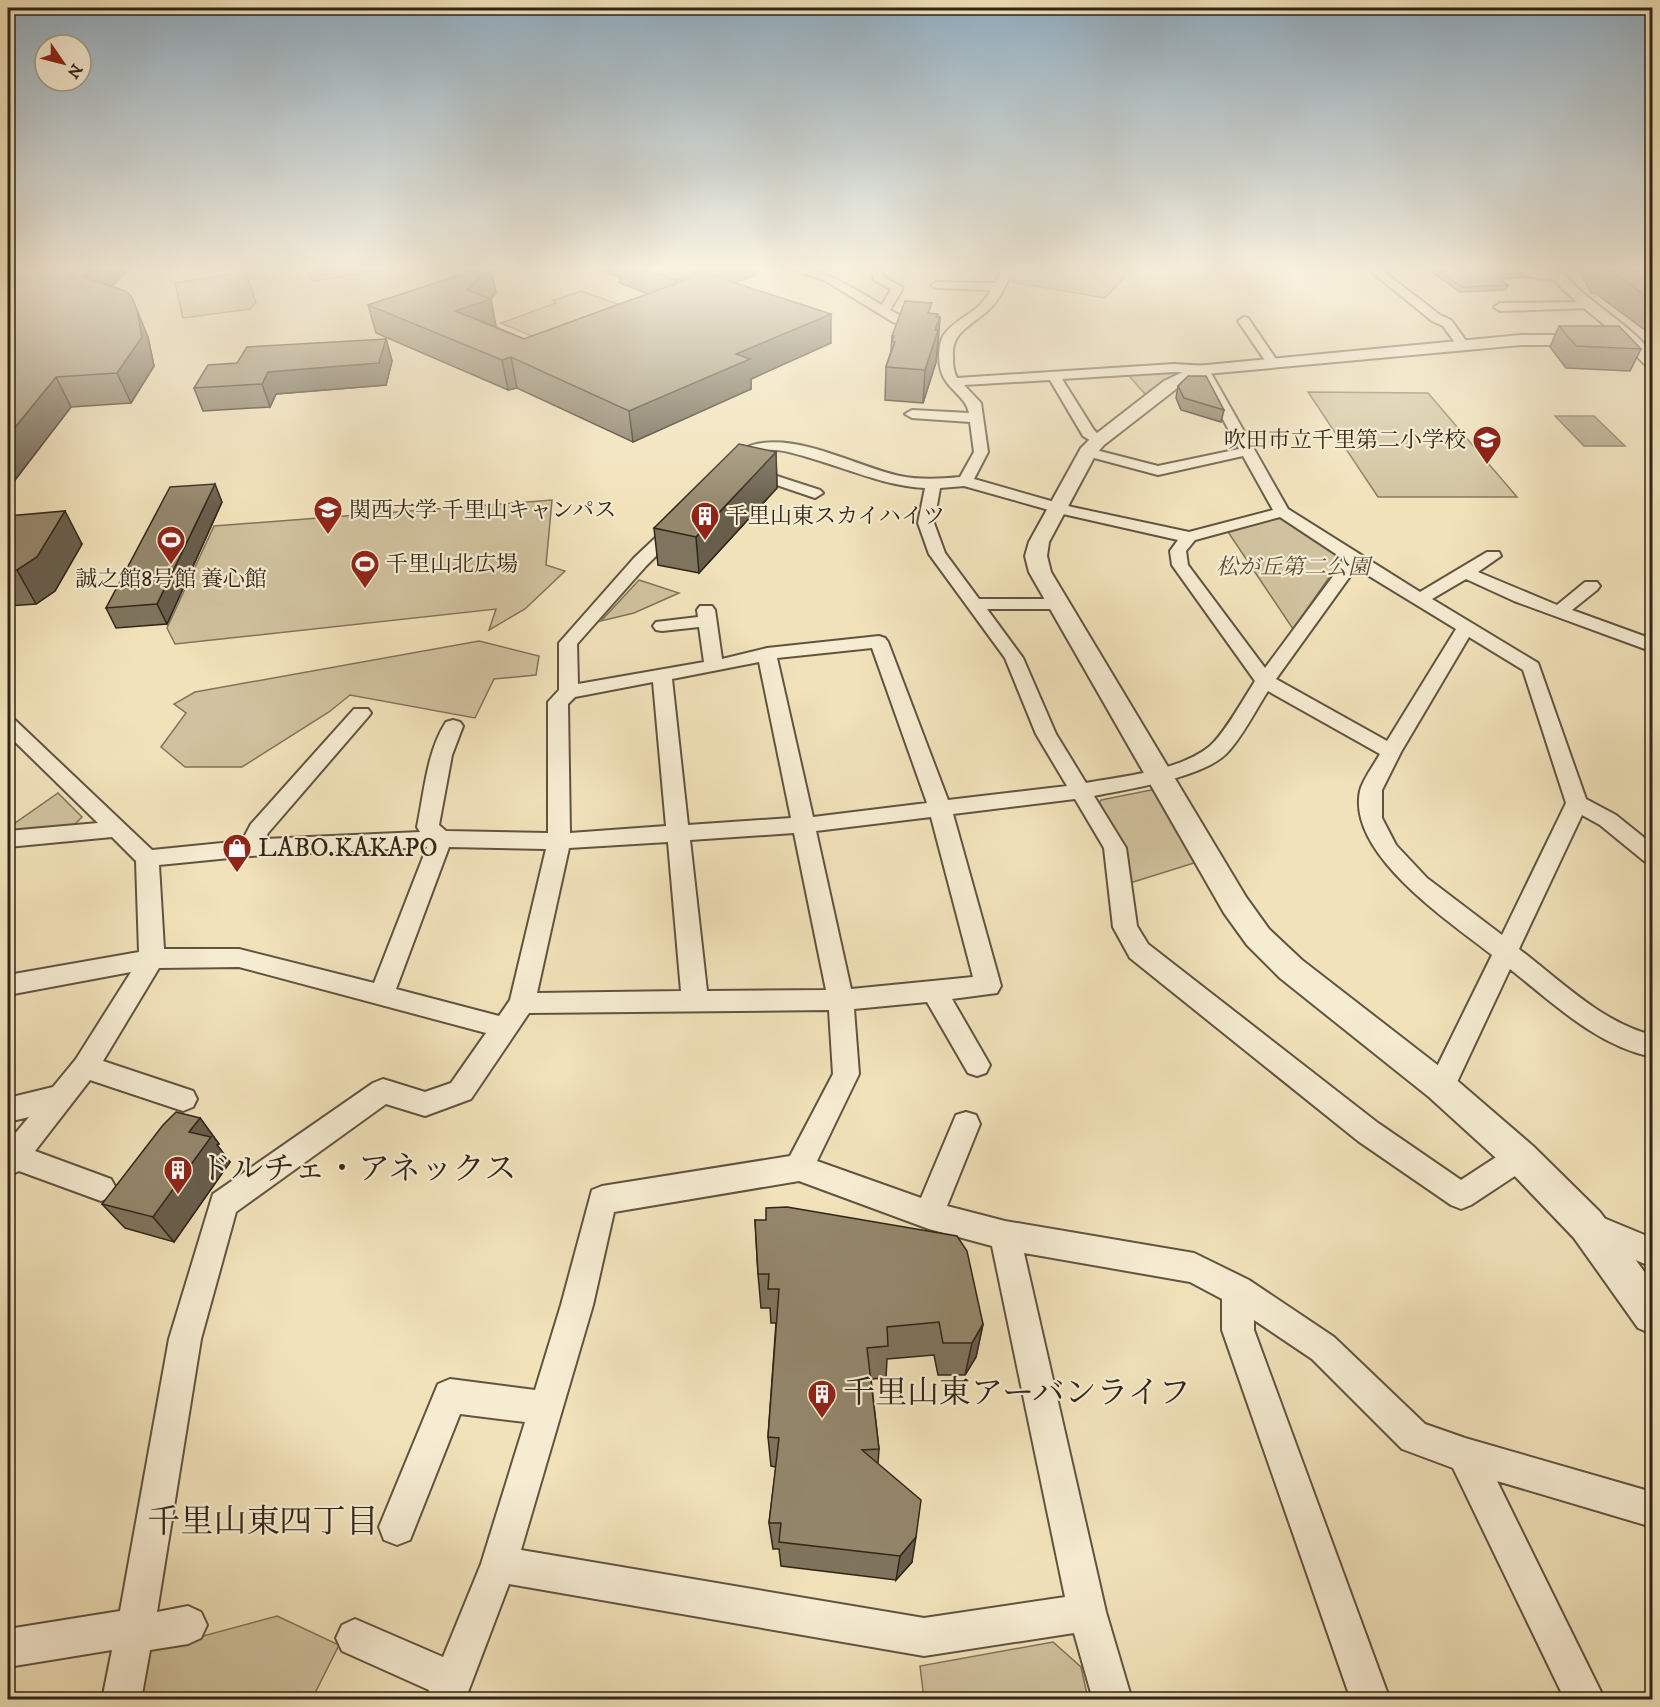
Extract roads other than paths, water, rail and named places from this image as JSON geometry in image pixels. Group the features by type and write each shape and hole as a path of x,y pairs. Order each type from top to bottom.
{"street":[{"path":"946,348 947,371 953,382 974,403 977,418 981,452 965,481"},
{"path":"1262,348 1272,362"},
{"path":"953,382 1174,368 1202,369 1433,348"},
{"path":"1638,348 1653,363"},
{"path":"1202,369 1170,385 1093,447 1039,542 1036,556 1040,572 1235,905 1258,937 1291,969 1441,1087 1521,1157 1587,1225 1653,1314"},
{"path":"1202,369 1282,512 1354,559 1531,667 1577,803 1608,820 1653,855"},
{"path":"1054,376 1088,433 1093,447"},
{"path":"912,414 977,418"},
{"path":"719,482 730,465 757,446 776,447 819,455 895,479 933,485 965,481 1057,508 1188,537 1282,512"},
{"path":"1093,447 1158,471 1247,451"},
{"path":"730,465 815,493"},
{"path":"933,485 926,523 938,554 977,604 1014,658 1046,734 1115,848 1125,927 1139,951 1368,1132 1461,1196 1521,1157"},
{"path":"568,692 568,643 640,562 689,514"},
{"path":"1188,537 1178,551 1180,565 1265,681 1391,752"},
{"path":"1420,599 1493,556"},
{"path":"147,858 250,848 441,839 559,841 805,825 1081,791 1160,776 1201,762 1219,749 1265,681 1354,559"},
{"path":"1465,572 1558,612 1653,645"},
{"path":"1558,612 1591,586"},
{"path":"977,604 1060,604"},
{"path":"662,626 707,615 714,666"},
{"path":"1466,627 1391,752 1371,790 1371,818 1387,850 1419,884 1598,1024 1629,1040 1653,1046"},
{"path":"8,985 152,959 239,958 382,994 514,1016 695,1001 841,1000 988,986 940,808 879,642 767,654 714,666 568,692 558,702 559,841 514,1016 461,1091 425,1104 383,1091 223,1204 184,1339 136,1627 121,1700"},
{"path":"767,654 841,1000 846,1074 799,1168"},
{"path":"663,675 695,1001"},
{"path":"250,848 259,829 361,713"},
{"path":"8,724 147,858 152,959 85,1067 10,1160 101,1188"},
{"path":"441,839 428,827 442,755 453,726"},
{"path":"1441,1087 1577,803"},
{"path":"8,839 118,829"},
{"path":"382,994 441,839"},
{"path":"934,992 977,1065"},
{"path":"85,1067 183,1099"},
{"path":"8,1110 62,1096"},
{"path":"929,1215 966,1124"},
{"path":"355,1638 449,1690 499,1564 577,1305 602,1200 799,1168 929,1215 1005,1235 1194,1268 1238,1291 1323,1348 1414,1437 1465,1455 1653,1509"},
{"path":"1587,1225 1653,1253"},
{"path":"1005,1235 1087,1612 1113,1700"},
{"path":"1238,1291 1238,1330 1371,1700"},
{"path":"397,1527 450,1396 546,1408"},
{"path":"1465,1455 1586,1700"},
{"path":"499,1564 924,1637 1087,1612"},
{"path":"8,1648 136,1627 154,1632 188,1625"}],"place":[{"name":"吹田市立千里第二小学校","path":"1487,466"},
{"name":"関西大学 千里山キャンパス","path":"328,536"},
{"name":"千里山東スカイハイツ","path":"705,542"},
{"name":"誠之館8号館 養心館","path":"171,566"},
{"name":"千里山北広場","path":"365,590"},
{"name":"LABO.KAKAPO","path":"237,874"},
{"name":"ドルチェ・アネックス","path":"178,1196"},
{"name":"千里山東アーバンライフ","path":"822,1420"}],"district":[{"name":"千里山東四丁目","path":"263,1522"}],"park label":[{"name":"松が丘第二公園","path":"1293,567"}]}
